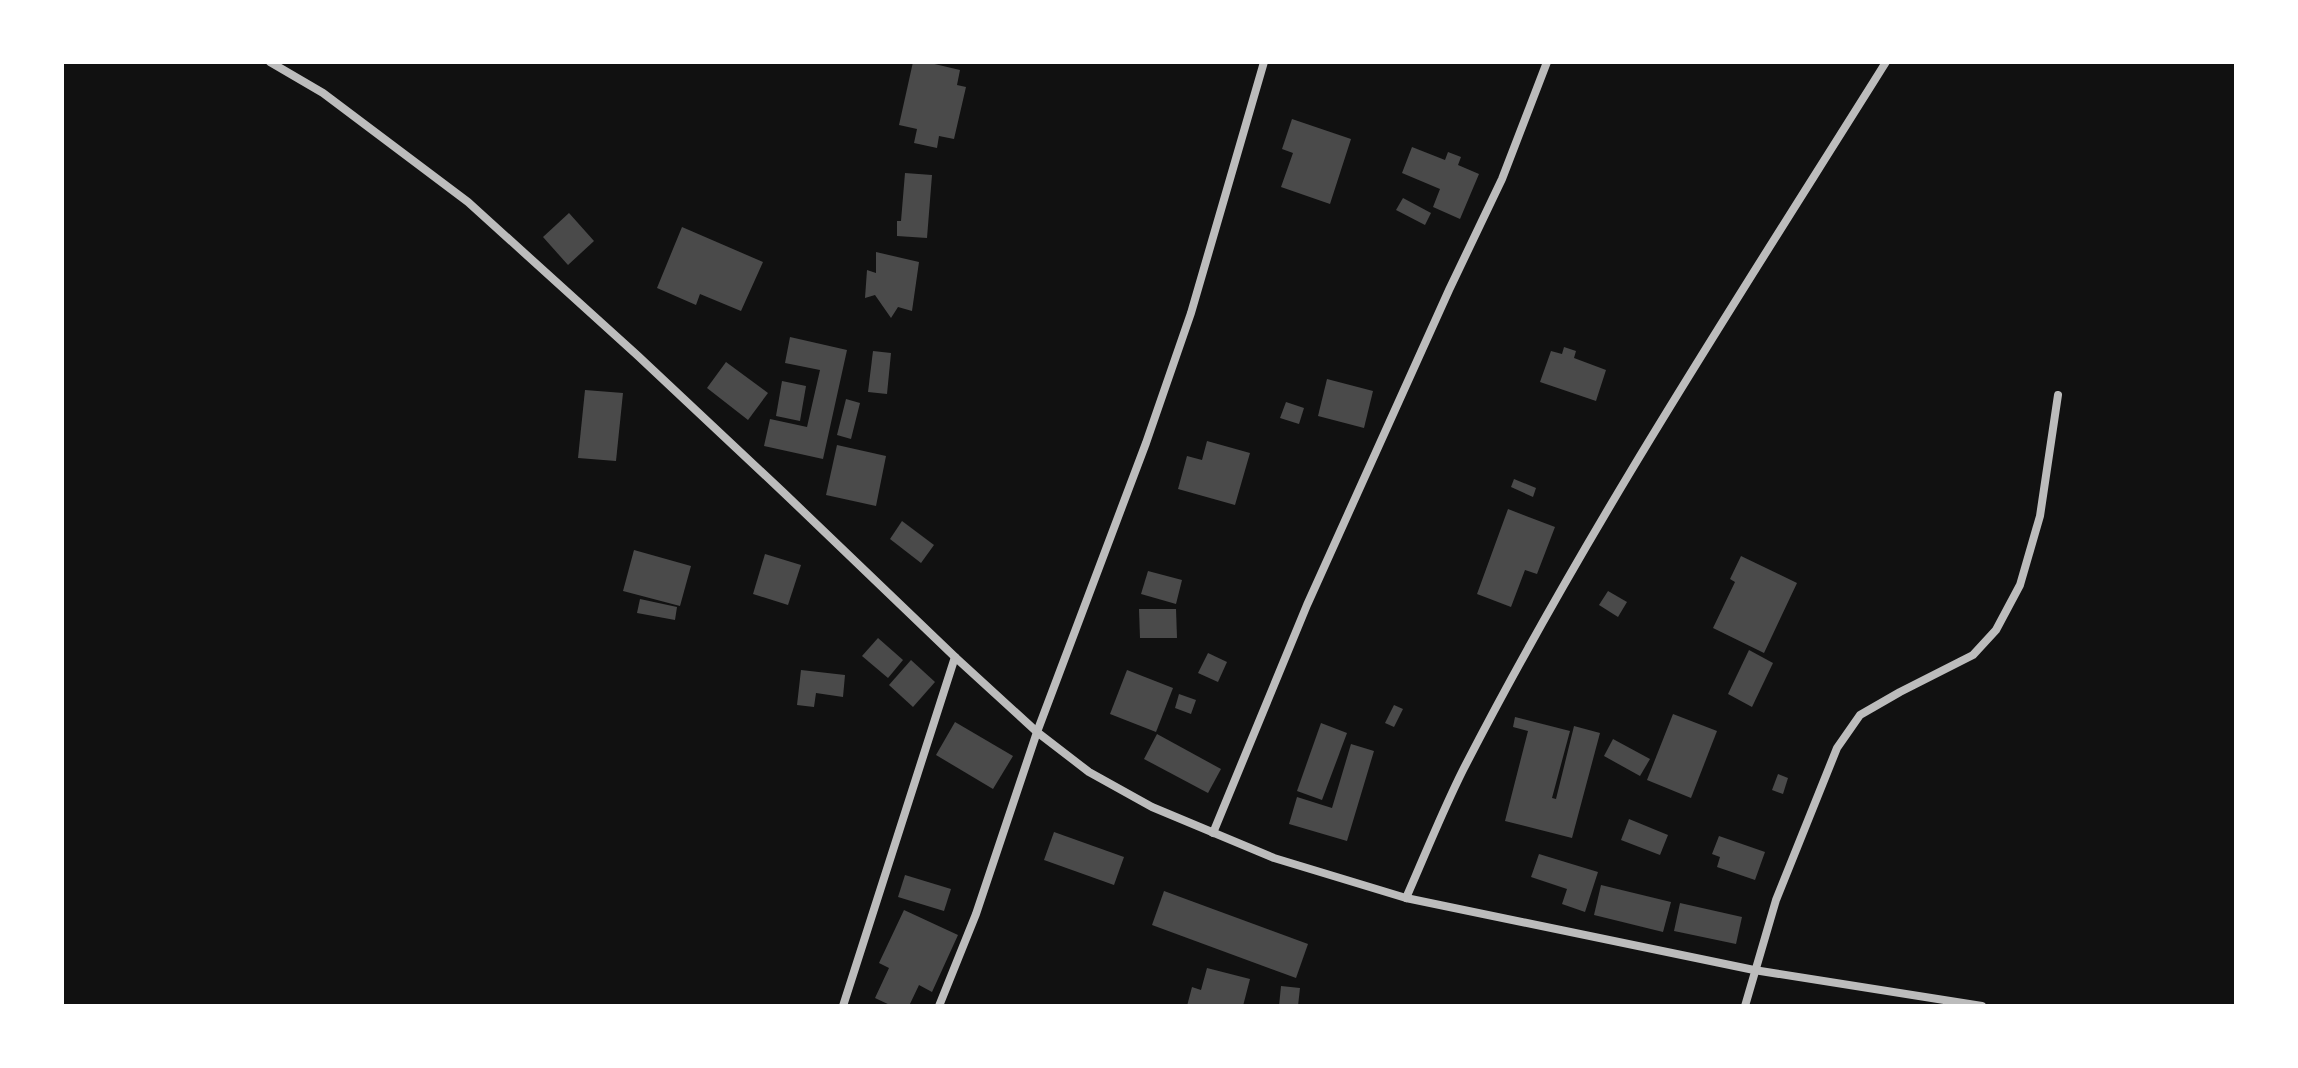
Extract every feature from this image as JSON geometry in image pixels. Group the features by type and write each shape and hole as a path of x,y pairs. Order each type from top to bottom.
{"street":[{"path":"270,62 323,93 468,202 762,472 1037,732 1089,772 1152,807 1274,858 1406,898 1754,970 1982,1006"},
{"path":"939,1006 976,914 1037,732 1146,443 1191,313 1264,62"},
{"path":"1213,833 1313,591 1502,179 1547,62"},
{"path":"1406,898 1462,773 1578,559 1886,62"},
{"path":"1745,1006 1776,900 1837,748 1860,715 1973,655 1996,630 2020,585 2040,516 2058,395"},
{"path":"843,1006 955,657"}],"building":[{"path":"913,62 960,70 957,85 966,87 954,139 939,136 937,148 914,143 917,129 899,125"},
{"path":"1292,119 1351,139 1330,204 1281,187 1293,153 1282,149"},
{"path":"1412,147 1445,160 1448,152 1461,157 1458,165 1479,174 1460,219 1433,207 1440,189 1402,173"},
{"path":"905,173 932,175 927,238 897,236"},
{"path":"1403,198 1431,213 1425,225 1396,210"},
{"path":"569,213 594,241 568,265 543,237"},
{"path":"682,227 763,262 741,311 700,294 696,305 657,288"},
{"path":"876,252 919,262 912,311 898,307 891,318 875,295 865,298 867,270 876,273"},
{"path":"790,337 847,350 823,459 764,446 770,419 807,427 820,370 785,363"},
{"path":"1564,347 1576,351 1574,358 1606,370 1596,401 1540,382 1551,351 1562,354"},
{"path":"873,351 891,353 887,394 868,392"},
{"path":"726,362 768,393 748,420 707,388"},
{"path":"1327,379 1373,391 1364,428 1318,416"},
{"path":"782,381 806,386 800,421 776,416"},
{"path":"585,390 623,393 616,461 578,458"},
{"path":"846,399 860,403 851,439 837,435"},
{"path":"1286,402 1304,408 1299,424 1280,418"},
{"path":"1207,441 1250,453 1235,505 1178,489 1187,456 1202,460"},
{"path":"837,445 886,456 876,506 826,495"},
{"path":"1514,479 1536,488 1533,497 1511,487"},
{"path":"1508,509 1555,527 1537,574 1525,570 1511,607 1477,594"},
{"path":"902,521 934,545 921,563 890,539"},
{"path":"634,550 691,566 680,606 623,591"},
{"path":"765,554 801,565 788,605 753,594"},
{"path":"1741,556 1797,583 1764,653 1713,628 1735,582 1730,579"},
{"path":"1148,571 1182,580 1176,604 1141,594"},
{"path":"1608,591 1627,602 1618,617 1599,605"},
{"path":"640,599 677,607 675,620 637,613"},
{"path":"1139,609 1176,609 1177,638 1140,638"},
{"path":"878,638 903,660 888,678 862,656"},
{"path":"1749,650 1773,663 1752,707 1728,694"},
{"path":"1208,653 1227,662 1218,682 1198,673"},
{"path":"911,660 935,682 913,707 889,685"},
{"path":"801,670 845,675 843,697 816,693 814,707 797,705"},
{"path":"1127,670 1173,688 1156,732 1110,714"},
{"path":"1179,694 1196,700 1191,714 1175,708"},
{"path":"1394,705 1403,709 1394,727 1385,723"},
{"path":"1673,714 1717,731 1691,798 1647,780"},
{"path":"1515,717 1570,731 1552,798 1556,799 1574,726 1600,733 1572,838 1505,821 1528,731 1513,727"},
{"path":"955,722 1013,756 993,789 936,755"},
{"path":"1321,723 1347,733 1322,800 1297,791"},
{"path":"1157,734 1221,769 1208,793 1144,759"},
{"path":"1613,739 1650,759 1640,776 1604,756"},
{"path":"1351,744 1374,751 1347,841 1289,824 1297,797 1332,808"},
{"path":"1778,774 1788,778 1783,794 1772,790"},
{"path":"1629,819 1668,835 1660,855 1621,840"},
{"path":"1054,832 1124,857 1114,885 1044,860"},
{"path":"1719,836 1765,852 1755,880 1717,867 1720,857 1712,854"},
{"path":"1539,854 1598,872 1585,912 1562,904 1567,889 1531,877"},
{"path":"905,875 951,889 944,911 898,897"},
{"path":"1601,885 1671,902 1663,932 1594,915"},
{"path":"1164,891 1308,944 1296,978 1152,925"},
{"path":"1680,903 1742,917 1736,944 1674,931"},
{"path":"904,910 958,935 932,992 919,985 909,1006 892,1006 875,998 889,968 879,963"},
{"path":"1207,968 1250,979 1243,1006 1187,1006 1192,987 1201,990"},
{"path":"1281,986 1300,988 1298,1006 1279,1006"}]}
